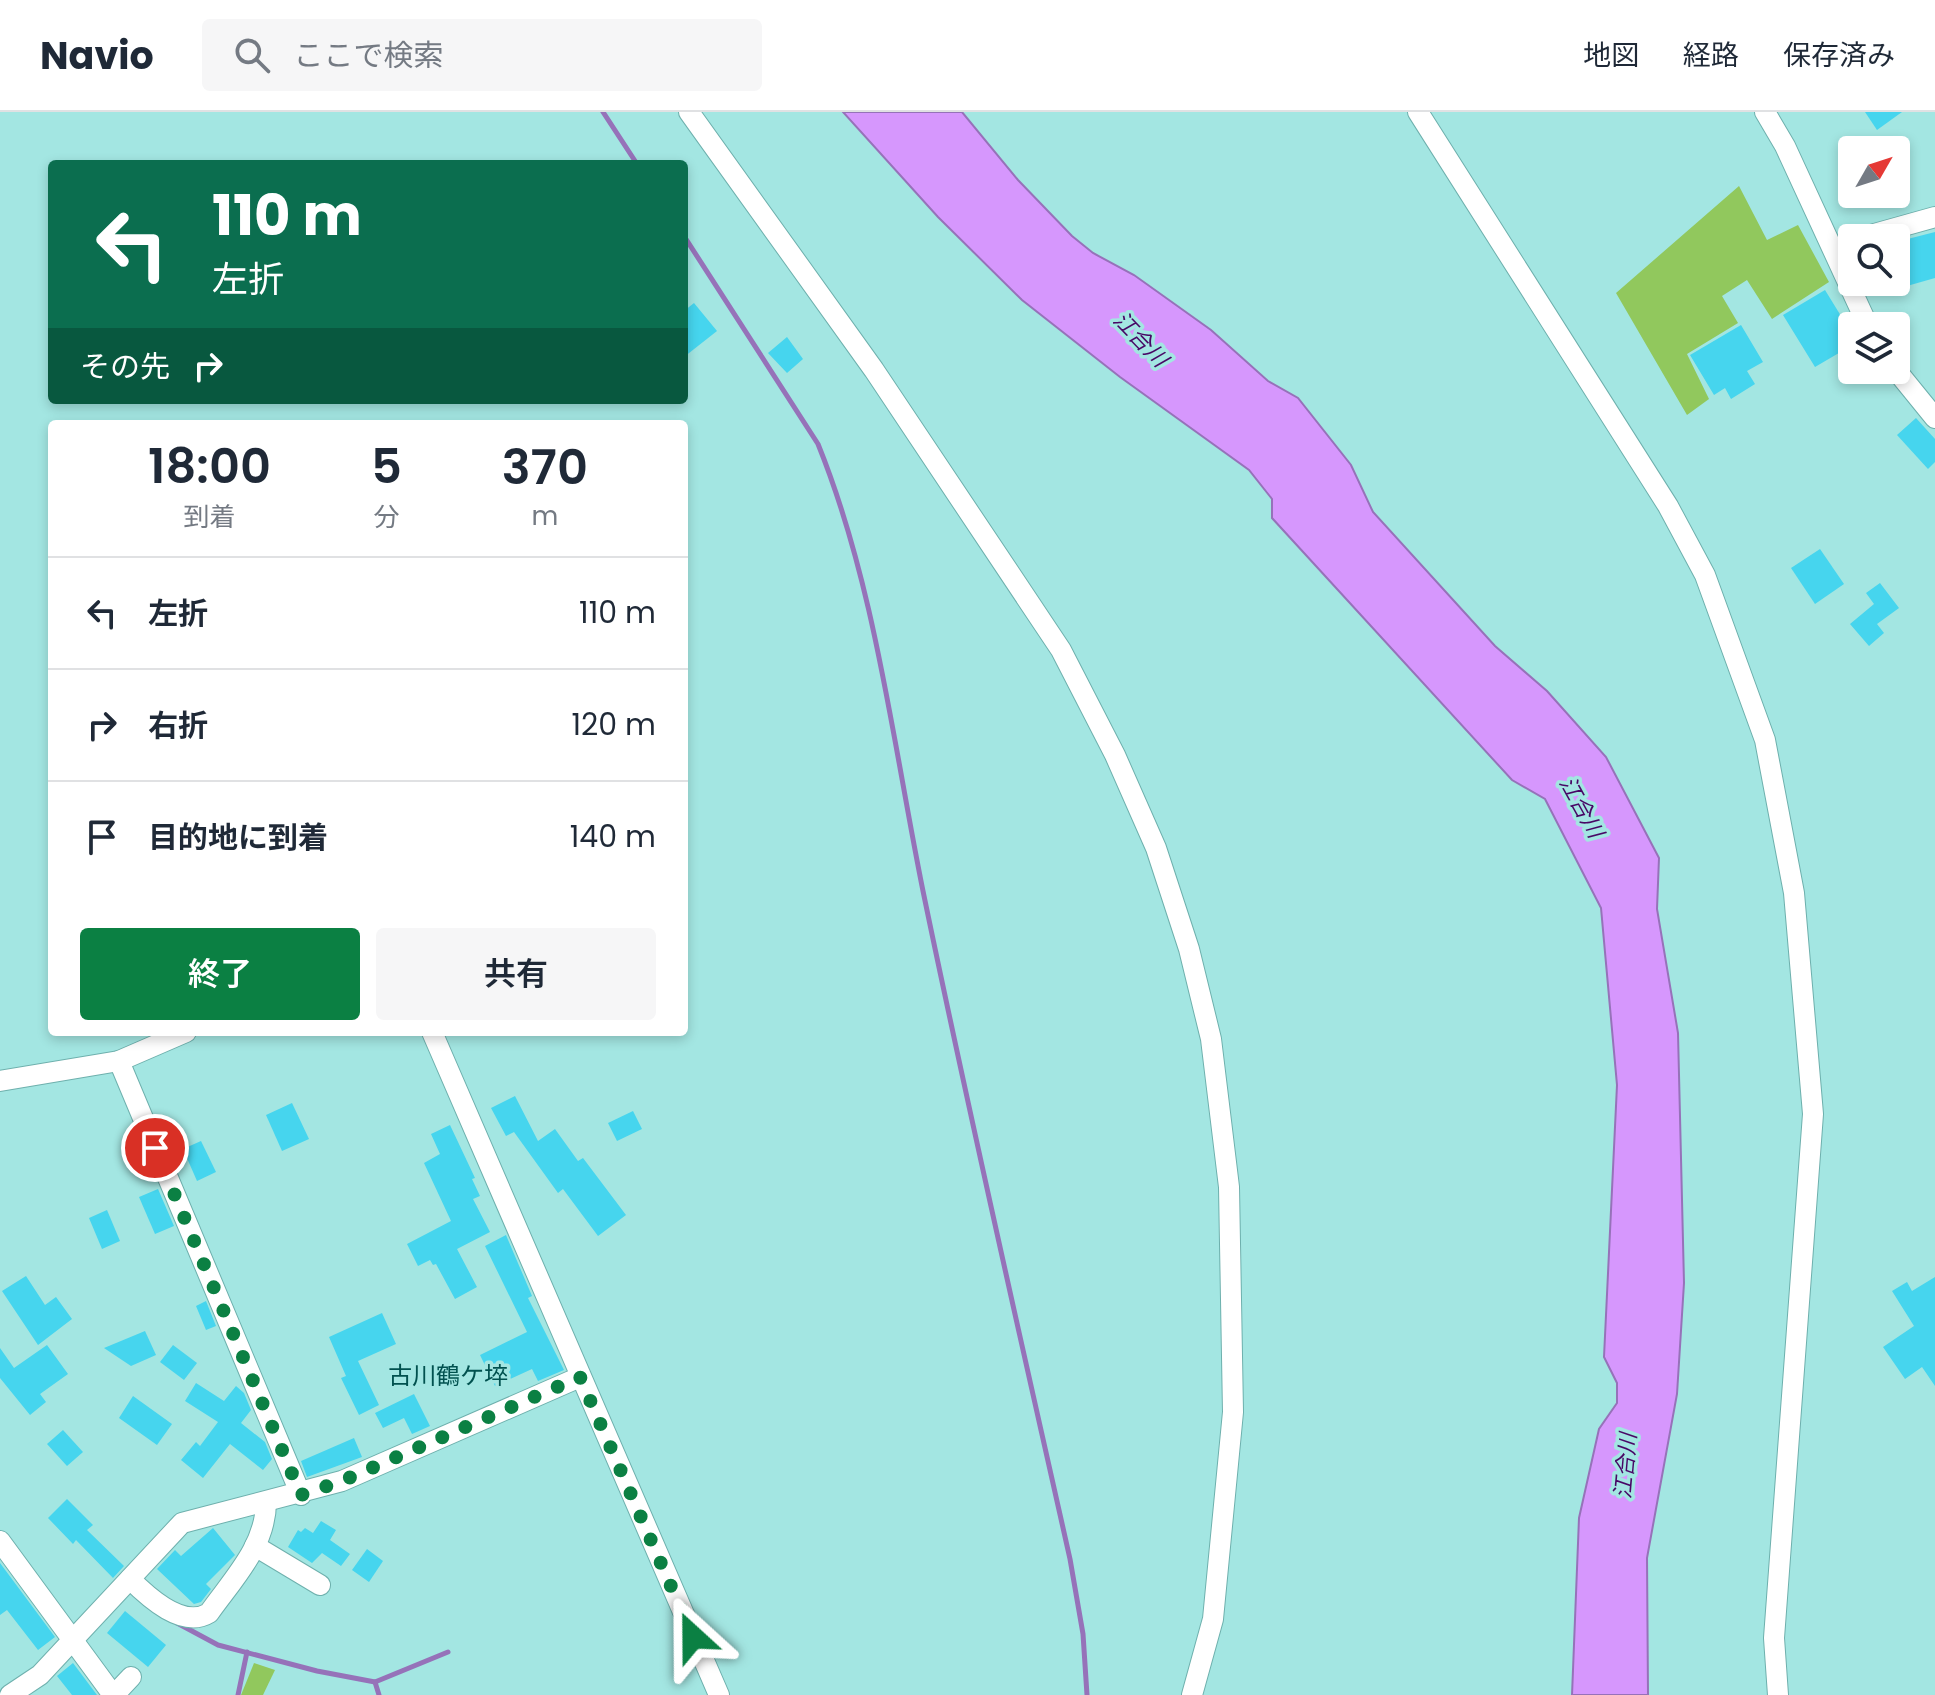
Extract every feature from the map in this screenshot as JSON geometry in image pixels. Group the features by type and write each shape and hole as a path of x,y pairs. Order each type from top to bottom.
{"street":[{"path":"689,112 874,370 1061,650 1115,755 1156,848 1189,949 1211,1039 1221,1099 1232,1215 1233,1352 1233,1412 1213,1619 1192,1695"},
{"path":"1418,112 1668,506 1705,575 1765,740 1794,893 1813,1114 1774,1638 1778,1695"},
{"path":"1765,112 1838,236"},
{"path":"1910,224 1935,217"},
{"path":"1907,384 1935,418"},
{"path":"0,1081 119,1061 177,1036"},
{"path":"434,1036 719,1695"},
{"path":"119,1061 301,1495"},
{"path":"10,1695 40,1675 182,1523 301,1495 342,1481 580,1377"},
{"path":"130,1579 183,1619 198,1620 209,1613 255,1546 266,1524 266,1502"},
{"path":"0,1541 114,1695 131,1677"},
{"path":"255,1546 320,1585"}],"green space":[{"path":"1739,186 1767,240 1798,225 1829,282 1772,319 1747,280 1722,296 1738,323 1687,354 1709,399 1687,415 1616,293"},
{"path":"254,1663 275,1670 263,1695 241,1695"}],"water":[{"name":"江合川","path":"843,112 962,112 1018,180 1072,236 1093,253 1134,275 1211,330 1268,381 1298,398 1351,465 1373,512 1495,646 1547,691 1606,757 1659,858 1657,909 1678,1033 1684,1283 1677,1394 1647,1558 1648,1695 1572,1695 1579,1518 1599,1429 1617,1403 1617,1383 1604,1357 1617,1085 1601,908 1545,799 1512,780 1272,518 1272,499 1249,470 1120,377 1022,300 938,217"}],"building":[{"path":"1865,112 1902,112 1877,130"},
{"path":"1935,232 1935,278 1910,285 1910,238"},
{"path":"1825,290 1839,312 1838,354 1815,367 1783,315"},
{"path":"694,303 717,331 688,354 688,308"},
{"path":"1741,325 1763,362 1747,371 1755,384 1731,399 1725,388 1714,395 1690,355"},
{"path":"787,337 803,359 787,373 768,353"},
{"path":"1916,418 1935,439 1935,462 1928,469 1897,435"},
{"path":"1820,549 1844,584 1815,604 1791,568"},
{"path":"1880,583 1899,608 1877,624 1884,633 1869,646 1850,624 1874,604 1866,593"},
{"path":"515,1096 538,1141 555,1129 578,1161 583,1158 626,1215 598,1236 563,1189 558,1193 514,1132 506,1136 491,1108"},
{"path":"292,1103 309,1139 282,1151 266,1115"},
{"path":"633,1111 642,1129 617,1141 608,1123"},
{"path":"450,1125 475,1178 472,1179 480,1196 473,1199 490,1232 457,1249 477,1287 455,1299 436,1264 433,1265 430,1260 418,1266 407,1244 451,1221 424,1163 440,1154 431,1134"},
{"path":"201,1141 216,1172 197,1181 183,1149"},
{"path":"158,1189 174,1226 155,1234 139,1197"},
{"path":"107,1210 120,1241 102,1249 89,1218"},
{"path":"506,1235 532,1296 528,1298 564,1370 538,1381 532,1369 495,1386 480,1355 527,1332 485,1246"},
{"path":"26,1276 45,1305 56,1297 72,1319 38,1345 2,1291"},
{"path":"1935,1277 1935,1386 1922,1367 1905,1379 1883,1347 1914,1326 1892,1291 1907,1282 1912,1291"},
{"path":"206,1301 216,1326 206,1330 196,1306"},
{"path":"382,1313 396,1344 358,1361 379,1405 359,1415 341,1378 346,1376 329,1337"},
{"path":"145,1331 156,1355 131,1366 104,1348"},
{"path":"47,1345 68,1374 40,1394 46,1402 30,1415 0,1378 0,1348 14,1368"},
{"path":"173,1345 197,1363 184,1380 160,1362"},
{"path":"196,1383 224,1401 236,1386 244,1393 251,1410 241,1423 265,1442 272,1459 263,1470 230,1444 203,1478 181,1460 196,1442 200,1446 218,1422 185,1401"},
{"path":"414,1394 430,1426 412,1434 404,1418 383,1428 375,1413"},
{"path":"133,1396 172,1424 157,1445 119,1418"},
{"path":"63,1430 83,1452 67,1466 47,1444"},
{"path":"354,1438 362,1457 307,1477 301,1461"},
{"path":"67,1499 93,1525 87,1530 124,1566 113,1578 76,1540 73,1544 48,1518"},
{"path":"321,1521 336,1530 330,1540 350,1554 341,1566 322,1553 312,1563 288,1547 298,1530 301,1532 305,1528 313,1533"},
{"path":"213,1528 235,1555 206,1584 211,1589 201,1602 194,1604 157,1569 175,1550 181,1556"},
{"path":"367,1549 383,1561 369,1582 352,1570"},
{"path":"0,1563 55,1637 38,1650 7,1610 0,1615"},
{"path":"125,1611 166,1645 148,1667 107,1633"},
{"path":"73,1663 97,1695 72,1695 57,1676"}],"waterway":[{"path":"603,112 634,160"},
{"path":"688,242 818,444 854,553 881,665 958,1058 1070,1559 1083,1634 1087,1695"},
{"path":"177,1623 218,1645 317,1671 375,1682 448,1652"},
{"path":"238,1695 247,1652"},
{"path":"375,1682 379,1695"}],"district":[{"name":"古川鶴ケ埣","path":"448,1376"}],"route":[{"path":"155,1148 301,1495 342,1481 580,1377 693,1637"}]}
